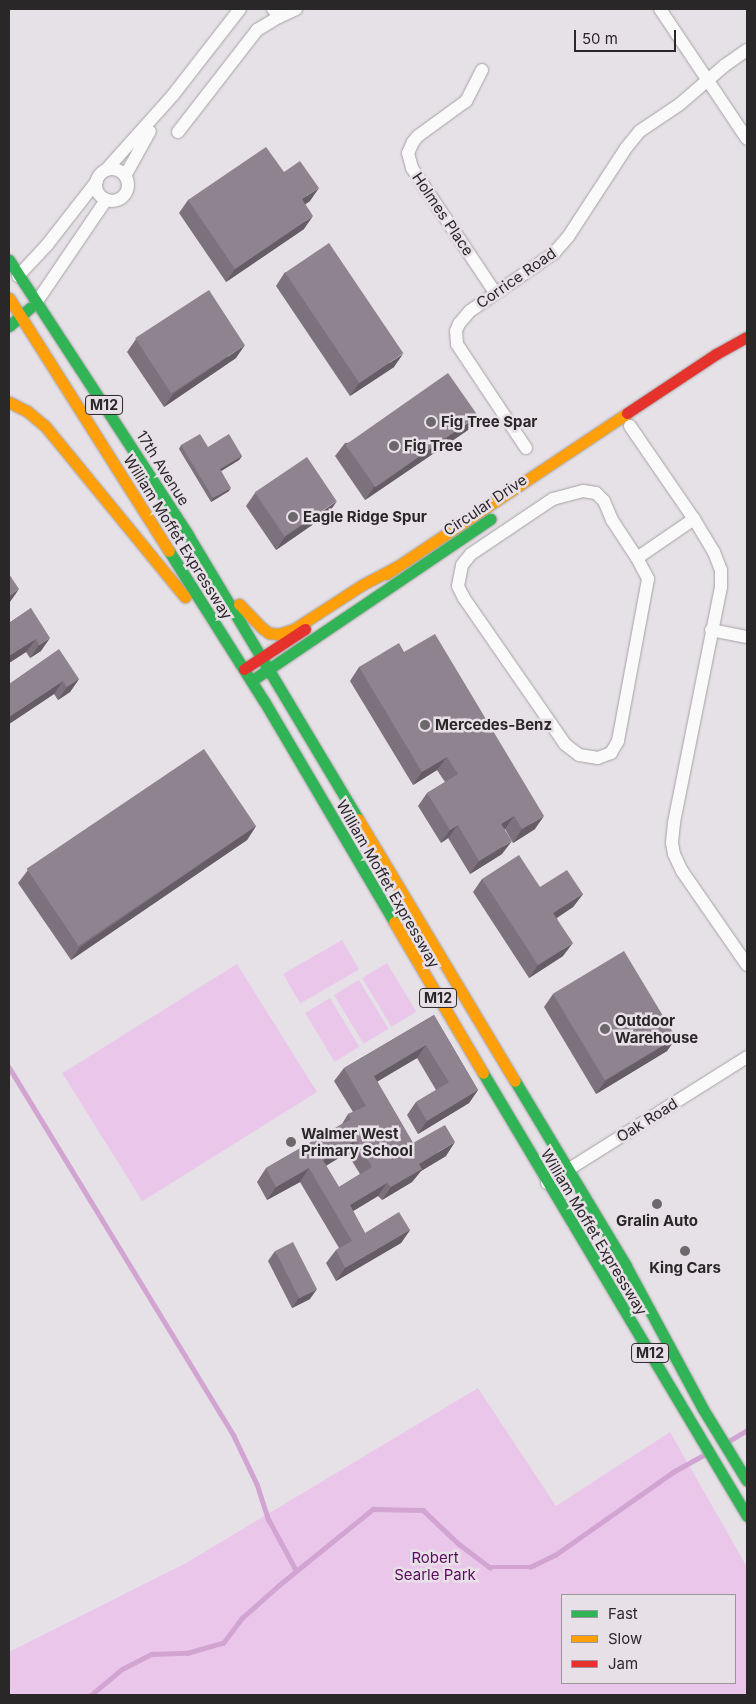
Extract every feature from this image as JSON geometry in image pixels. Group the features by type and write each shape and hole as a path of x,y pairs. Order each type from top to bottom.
{"main road":[{"name":"17th Avenue","path":"9,260 13,280 36,303 134,449 219,586 268,670"},
{"name":"William Moffet Expressway","path":"9,298 244,669 547,1183 747,1516"},
{"path":"9,326 36,303"},
{"name":"Circular Drive","path":"244,669 716,354 747,337"},
{"name":"Circular Drive","path":"619,434 722,361 730,348"},
{"path":"9,402 26,411 45,426 190,603 197,610 208,614"},
{"name":"Circular Drive","path":"251,681 584,456"},
{"path":"219,586 262,628 269,633 279,634 294,629 362,585 398,566"},
{"name":"William Moffet Expressway","path":"268,670 626,1266 703,1409 747,1481"}],"street":[{"path":"13,280 47,245 106,170 173,95 240,9"},
{"path":"178,132 257,30 276,13 296,9"},
{"path":"660,9 747,139"},
{"name":"Corrice Road","path":"526,448 462,352 456,338 456,330 463,316 544,262 561,246 633,138 680,104 747,50"},
{"name":"Holmes Place","path":"482,70 466,101 412,142 409,158 412,168 496,294"},
{"path":"125,176 142,143 173,95"},
{"path":"97,181 98,192 106,200 116,200 124,195 128,185 125,176 117,170 106,170"},
{"path":"36,303 106,200"},
{"path":"630,426 694,519 714,552 721,570 721,587 674,823 672,844 674,854 682,871 747,966"},
{"path":"582,491 596,494 604,501 612,520 638,558 648,579 648,586 618,741 616,748 605,757 589,758 579,755 565,744 464,598 458,586 459,572 470,554 543,505 563,495 582,491"},
{"path":"638,558 694,519"},
{"path":"711,630 747,637"},
{"name":"Oak Road","path":"547,1183 747,1057"}],"green space":[{"path":"342,940 359,969 300,1003 283,974"},
{"path":"387,963 416,1012 391,1027 362,978"},
{"path":"237,964 317,1092 142,1201 62,1073"},
{"path":"359,980 388,1029 363,1044 334,995"},
{"path":"330,998 359,1047 334,1062 305,1013"},
{"name":"Robert Searle Park","path":"478,1388 556,1506 670,1432 747,1567 747,1695 9,1695 9,1652 186,1563"}],"building":[{"path":"266,147 284,172 300,161 319,188 302,199 313,216 235,269 188,200"},
{"path":"329,243 403,353 359,383 285,273"},
{"path":"209,290 245,345 171,393 135,338"},
{"path":"448,373 478,416 375,487 346,445"},
{"path":"200,434 208,447 229,434 242,456 220,469 231,488 213,498 181,445"},
{"path":"307,457 337,501 284,536 255,492"},
{"path":"9,574 19,589 9,596"},
{"path":"31,608 50,638 39,645 36,639 9,656 9,623"},
{"name":"Mercedes-Benz","path":"435,634 544,816 522,829 514,816 501,824 512,841 479,861 458,825 450,830 427,793 458,774 447,757 422,772 359,667 399,643 404,652"},
{"path":"59,649 79,679 67,687 63,681 9,717 9,684"},
{"path":"204,749 256,826 79,946 27,869"},
{"path":"519,855 540,887 567,870 583,894 553,913 573,943 538,965 482,879"},
{"name":"Outdoor Warehouse","path":"624,951 676,1038 605,1080 553,994"},
{"path":"434,1015 478,1090 427,1121 416,1102 449,1082 426,1045 374,1076 413,1143 445,1125 455,1142 419,1164 422,1169 391,1187 387,1183 350,1205 365,1233 399,1212 410,1230 345,1268 336,1250 352,1241 309,1168 276,1187 266,1168 351,1119 348,1114 366,1106 344,1068","holes":["356,1140 372,1167 339,1187 323,1160"]},
{"path":"293,1242 317,1289 299,1298 275,1251"}],"waterway":[{"path":"9,1067 234,1436 257,1484 269,1520 296,1570"},
{"path":"729,1441 747,1430"},
{"path":"91,1695 122,1669 151,1654 187,1653 223,1643 242,1618 279,1585 373,1509 423,1510 459,1544 490,1567 530,1567 555,1555 673,1472 705,1454"}],"traffic: fast":[{"path":"9,260 188,535 358,819"},
{"path":"9,326 30,308"},
{"path":"257,677 490,519"},
{"path":"169,551 264,701 394,922"},
{"path":"483,1073 747,1516"},
{"path":"515,1081 626,1266 703,1409 747,1481"}],"traffic: slow":[{"path":"9,298 169,551"},
{"path":"9,402 27,411 45,426 185,597"},
{"path":"386,574 627,413"},
{"path":"239,604 262,628 269,633 279,634 294,629 362,585 398,566"},
{"path":"358,819 515,1081"},
{"path":"394,922 483,1073"}],"traffic: jam":[{"path":"627,413 716,354 747,337"},
{"path":"244,669 305,629"}],"place":[{"name":"Fig Tree Spar","path":"431,422"},
{"name":"Fig Tree","path":"394,446"},
{"name":"Eagle Ridge Spur","path":"293,517"},
{"name":"Mercedes-Benz","path":"425,725"},
{"name":"Outdoor Warehouse","path":"605,1029"},
{"name":"Walmer West Primary School","path":"291,1142"},
{"name":"Gralin Auto","path":"657,1204"},
{"name":"King Cars","path":"685,1251"}]}
